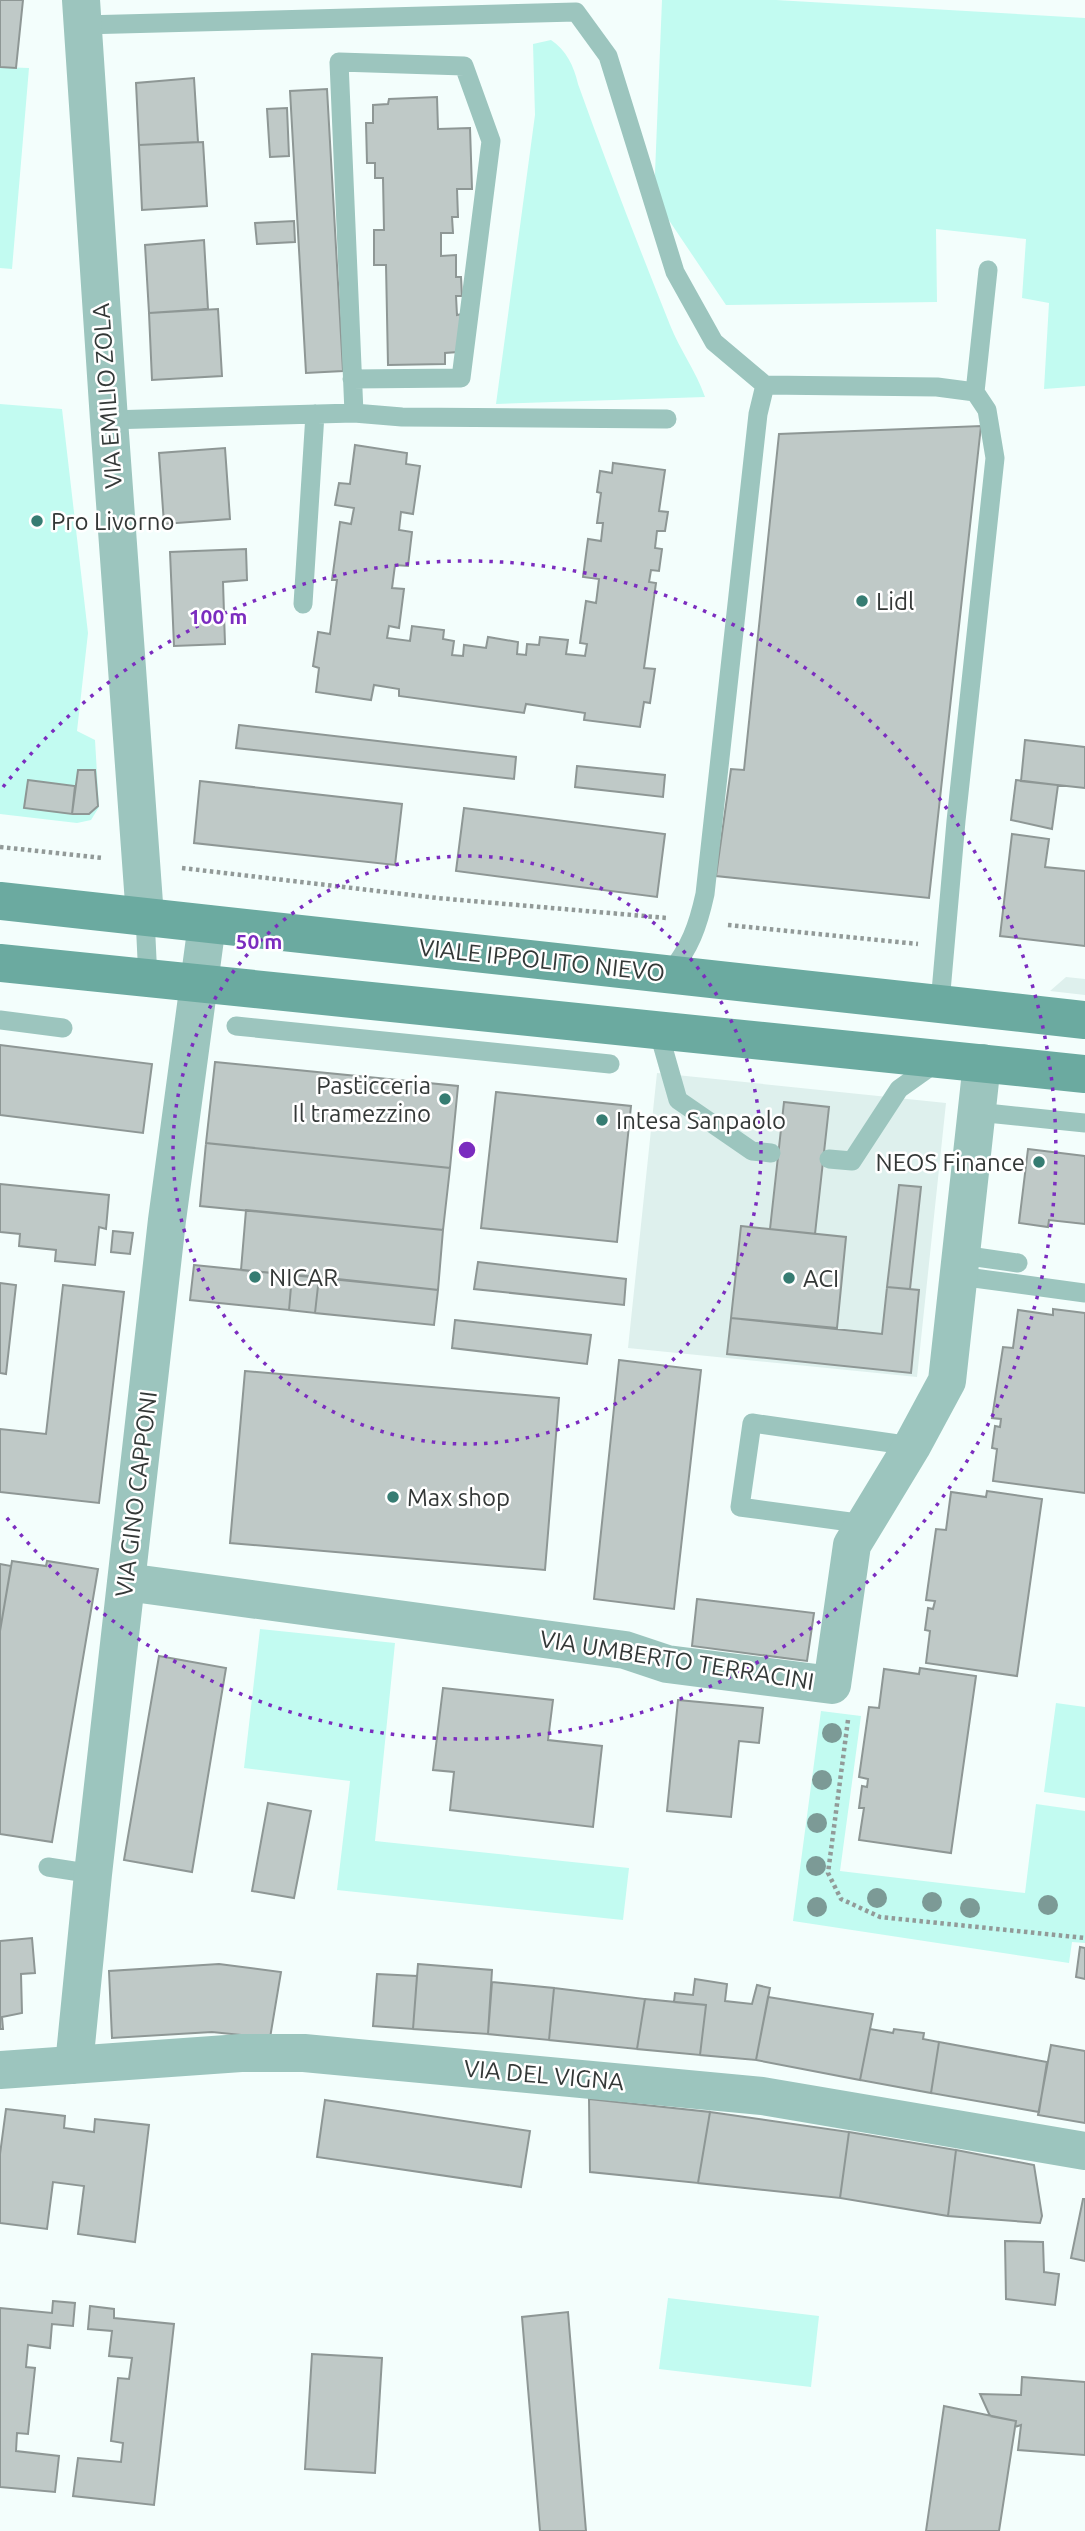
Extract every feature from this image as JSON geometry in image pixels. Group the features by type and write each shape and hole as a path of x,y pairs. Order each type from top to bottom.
{"main road":[{"name":"VIALE IPPOLITO NIEVO","path":"0,901 1085,1020"},
{"path":"0,963 1085,1074"}],"street":[{"name":"VIA EMILIO ZOLA","path":"81,13 145,917"},
{"name":"VIA GINO CAPPONI","path":"74,2065 167,1220 207,924"},
{"name":"VIA UMBERTO TERRACINI","path":"126,1583 625,1650 667,1664 832,1685 852,1545 912,1446 947,1381 982,1063"},
{"name":"VIA DEL VIGNA","path":"0,2070 240,2053 304,2053 762,2096 1085,2151"}],"lane":[{"path":"81,13 576,12 608,56 676,272 714,342 765,385 937,387 975,392"},
{"path":"352,379 461,378 491,141 464,65 338,62 352,379 354,413"},
{"path":"940,1003 956,821 995,458 994,438 987,410 975,392 988,271"},
{"path":"669,974 686,953 705,894 758,414 765,385"},
{"path":"109,420 354,413 402,417 667,419"},
{"path":"303,604 315,414"},
{"path":"145,917 148,979"},
{"path":"0,1020 63,1028"},
{"path":"236,1026 610,1064"},
{"path":"658,1030 678,1100 752,1151 771,1153"},
{"path":"829,1159 852,1161 899,1089 943,1058"},
{"path":"977,1112 1085,1123"},
{"path":"960,1265 1018,1263"},
{"path":"960,1265 1085,1293"},
{"path":"865,1524 740,1507 752,1423 912,1446"},
{"path":"48,1867 93,1874"}],"path":[{"path":"0,847 108,859"},
{"path":"179,868 437,898 672,919"},
{"path":"748,926 895,942"},
{"path":"849,1715 828,1872 841,1899 880,1917 1085,1938"}],"shaded area":[{"path":"1066,977 1085,979 1085,995 1050,991"},
{"path":"657,1073 946,1103 917,1377 628,1348"}],"green space":[{"path":"662,0 776,0 1085,18 1085,386 1044,389 1049,303 1022,298 1026,239 936,229 937,302 726,305 654,198"},
{"path":"551,40 572,65 611,175 670,325 705,397 496,404 535,115 533,44"},
{"path":"0,67 29,68 12,269 0,268"},
{"name":"Pro Livorno","path":"0,404 62,409 88,633 77,731 95,740 99,807 91,820 77,823 0,814"},
{"path":"260,1629 395,1643 375,1841 629,1868 623,1920 337,1890 350,1781 244,1768"},
{"path":"1056,1703 1085,1707 1085,1798 1044,1792"},
{"path":"821,1711 861,1716 840,1871 1025,1893 1036,1804 1085,1811 1085,1943 1072,1942 1069,1963 793,1921"},
{"path":"668,2298 819,2316 811,2387 659,2369"}],"building":[{"path":"0,0 23,0 16,68 0,67"},
{"path":"194,78 198,142 139,145 136,83"},
{"path":"327,89 343,371 306,373 290,91"},
{"path":"437,97 438,129 470,128 472,189 457,189 458,217 452,217 453,233 441,233 441,256 456,255 456,277 461,277 462,296 456,296 457,315 462,314 458,352 445,353 445,364 388,365 386,265 374,265 374,230 384,230 383,178 375,178 375,163 367,163 366,123 373,123 373,105 388,104 389,99"},
{"path":"287,108 289,156 270,157 267,109"},
{"path":"203,142 207,206 142,210 139,145"},
{"path":"294,221 295,242 257,244 255,223"},
{"path":"204,240 208,309 149,313 145,245"},
{"path":"218,309 222,376 152,380 149,313"},
{"name":"Lidl","path":"981,426 929,898 716,876 731,769 744,770 779,434"},
{"path":"355,445 407,453 406,464 420,466 413,514 401,512 399,530 412,532 408,566 395,565 392,588 404,589 399,628 389,626 387,638 410,641 412,626 444,630 443,639 454,641 452,655 463,656 464,645 486,648 488,637 518,642 517,654 526,655 527,644 539,645 540,637 568,640 566,654 585,656 587,644 580,643 586,601 596,603 599,579 583,577 588,539 601,541 603,523 597,523 601,493 597,492 600,471 612,473 613,463 665,470 659,511 668,512 665,531 657,531 655,548 662,549 659,571 651,570 649,582 656,583 644,668 655,669 650,703 644,702 640,727 584,720 585,713 526,704 524,713 399,696 399,689 374,685 371,700 316,692 319,668 313,666 318,632 330,634 337,580 332,580 340,522 351,524 354,508 335,505 339,483 350,484"},
{"path":"225,448 230,519 164,524 159,453"},
{"path":"246,549 247,580 223,582 225,644 174,646 170,552"},
{"path":"239,725 516,757 514,779 236,748"},
{"path":"1025,740 1085,747 1085,788 1021,781"},
{"path":"577,766 665,775 663,797 575,787"},
{"path":"78,770 95,770 98,806 89,814 72,814"},
{"path":"28,780 75,786 72,814 24,808"},
{"path":"1016,780 1058,785 1052,829 1011,820"},
{"path":"200,781 402,804 395,865 194,843"},
{"path":"464,808 665,834 657,897 456,871"},
{"path":"1012,834 1049,839 1045,867 1085,871 1085,946 1000,936"},
{"path":"0,1045 152,1064 143,1133 0,1115"},
{"path":"215,1062 458,1086 450,1168 206,1143"},
{"path":"496,1092 631,1106 617,1242 481,1228"},
{"path":"784,1102 829,1107 815,1234 770,1229"},
{"path":"206,1143 450,1168 443,1230 200,1206"},
{"path":"1028,1149 1085,1156 1085,1224 1049,1220 1048,1227 1019,1223"},
{"path":"0,1184 109,1195 106,1229 99,1227 95,1265 55,1261 56,1250 19,1246 20,1234 0,1232"},
{"path":"899,1185 921,1187 910,1289 887,1287"},
{"path":"246,1210 443,1230 438,1290 241,1270"},
{"name":"ACI","path":"741,1226 846,1237 837,1328 731,1318"},
{"path":"113,1231 133,1233 130,1254 111,1252"},
{"path":"478,1262 626,1279 624,1305 474,1289"},
{"path":"194,1265 292,1275 289,1310 190,1300"},
{"path":"292,1275 319,1277 315,1313 289,1310"},
{"path":"319,1277 438,1290 434,1325 315,1313"},
{"path":"0,1283 16,1285 6,1374 0,1373"},
{"path":"63,1285 124,1292 99,1503 0,1492 0,1429 46,1434"},
{"path":"887,1287 919,1290 911,1373 727,1354 731,1318 882,1334"},
{"path":"1053,1309 1085,1313 1085,1493 993,1481 997,1449 992,1448 995,1426 1000,1427 1001,1419 992,1418 1003,1347 1013,1348 1018,1310 1053,1315"},
{"path":"455,1320 591,1335 587,1364 452,1348"},
{"path":"619,1360 701,1370 674,1609 594,1599"},
{"name":"Max shop","path":"245,1371 559,1398 545,1570 230,1543"},
{"path":"987,1491 1042,1499 1017,1676 926,1663 930,1631 925,1630 928,1608 933,1609 935,1601 926,1600 936,1529 946,1530 951,1492 986,1497"},
{"path":"12,1561 46,1566 47,1561 98,1569 52,1842 0,1834 0,1631"},
{"path":"0,1564 11,1566 0,1631"},
{"path":"697,1599 814,1613 807,1661 692,1646"},
{"path":"159,1656 226,1668 192,1872 124,1860"},
{"path":"920,1668 976,1676 951,1853 859,1840 864,1808 859,1808 862,1786 867,1787 868,1779 859,1777 869,1707 879,1708 884,1669 919,1674"},
{"path":"443,1688 553,1700 548,1740 602,1746 593,1827 450,1810 454,1772 433,1770"},
{"path":"678,1700 763,1708 759,1743 739,1741 731,1817 667,1811"},
{"path":"268,1803 311,1811 294,1898 252,1891"},
{"path":"32,1938 35,1973 21,1974 22,2013 2,2017 3,2029 0,2029 0,1941"},
{"path":"1080,1947 1085,1948 1085,1979 1076,1977"},
{"path":"219,1964 281,1972 270,2038 212,2032 112,2038 109,1971"},
{"path":"418,1964 492,1970 488,2034 413,2029"},
{"path":"377,1974 417,1976 413,2029 373,2026"},
{"path":"695,1979 727,1984 725,2001 752,2004 757,1985 770,1988 756,2060 700,2055 706,2005 674,2002 675,1993 693,1995"},
{"path":"492,1982 554,1988 549,2040 488,2034"},
{"path":"554,1988 645,1999 637,2049 549,2040"},
{"path":"768,1997 873,2014 860,2080 756,2060"},
{"path":"645,1999 706,2005 700,2055 637,2049"},
{"path":"870,2029 893,2033 894,2029 924,2033 923,2039 939,2042 931,2093 860,2080"},
{"path":"939,2042 1047,2062 1039,2112 931,2093"},
{"path":"1051,2045 1085,2051 1085,2123 1038,2115"},
{"path":"589,2099 710,2112 698,2183 590,2172"},
{"path":"325,2100 530,2131 521,2187 317,2157"},
{"path":"6,2109 65,2116 64,2128 94,2132 95,2119 149,2125 135,2242 78,2234 84,2186 53,2182 47,2229 0,2223 0,2154"},
{"path":"710,2112 849,2132 840,2198 698,2183"},
{"path":"849,2132 956,2150 948,2216 840,2198"},
{"path":"956,2150 1034,2165 1042,2216 1040,2223 948,2216"},
{"path":"1085,2199 1085,2261 1071,2258"},
{"path":"1005,2241 1043,2242 1044,2272 1059,2274 1055,2305 1006,2299"},
{"path":"53,2301 75,2303 73,2326 52,2324 50,2348 28,2345 26,2367 35,2368 28,2434 17,2433 16,2451 59,2456 55,2492 0,2487 0,2308 52,2313"},
{"path":"90,2306 114,2309 114,2318 174,2324 154,2505 73,2496 78,2458 121,2462 123,2443 111,2441 118,2378 129,2379 132,2358 109,2356 112,2331 88,2329"},
{"path":"568,2312 586,2531 540,2531 522,2317"},
{"path":"312,2354 382,2358 375,2473 305,2469"},
{"path":"1022,2377 1085,2382 1085,2455 1018,2450 1021,2425 1015,2427 1016,2421 990,2416 980,2394 1021,2395"},
{"path":"944,2406 1016,2421 999,2531 926,2531"}],"place":[{"name":"Pro Livorno","path":"37,521"},
{"name":"Lidl","path":"862,601"},
{"name":"Pasticceria Il tramezzino","path":"445,1099"},
{"name":"Intesa Sanpaolo","path":"602,1120"},
{"name":"NEOS Finance","path":"1039,1162"},
{"name":"NICAR","path":"255,1277"},
{"name":"ACI","path":"789,1278"},
{"name":"Max shop","path":"393,1497"}]}
